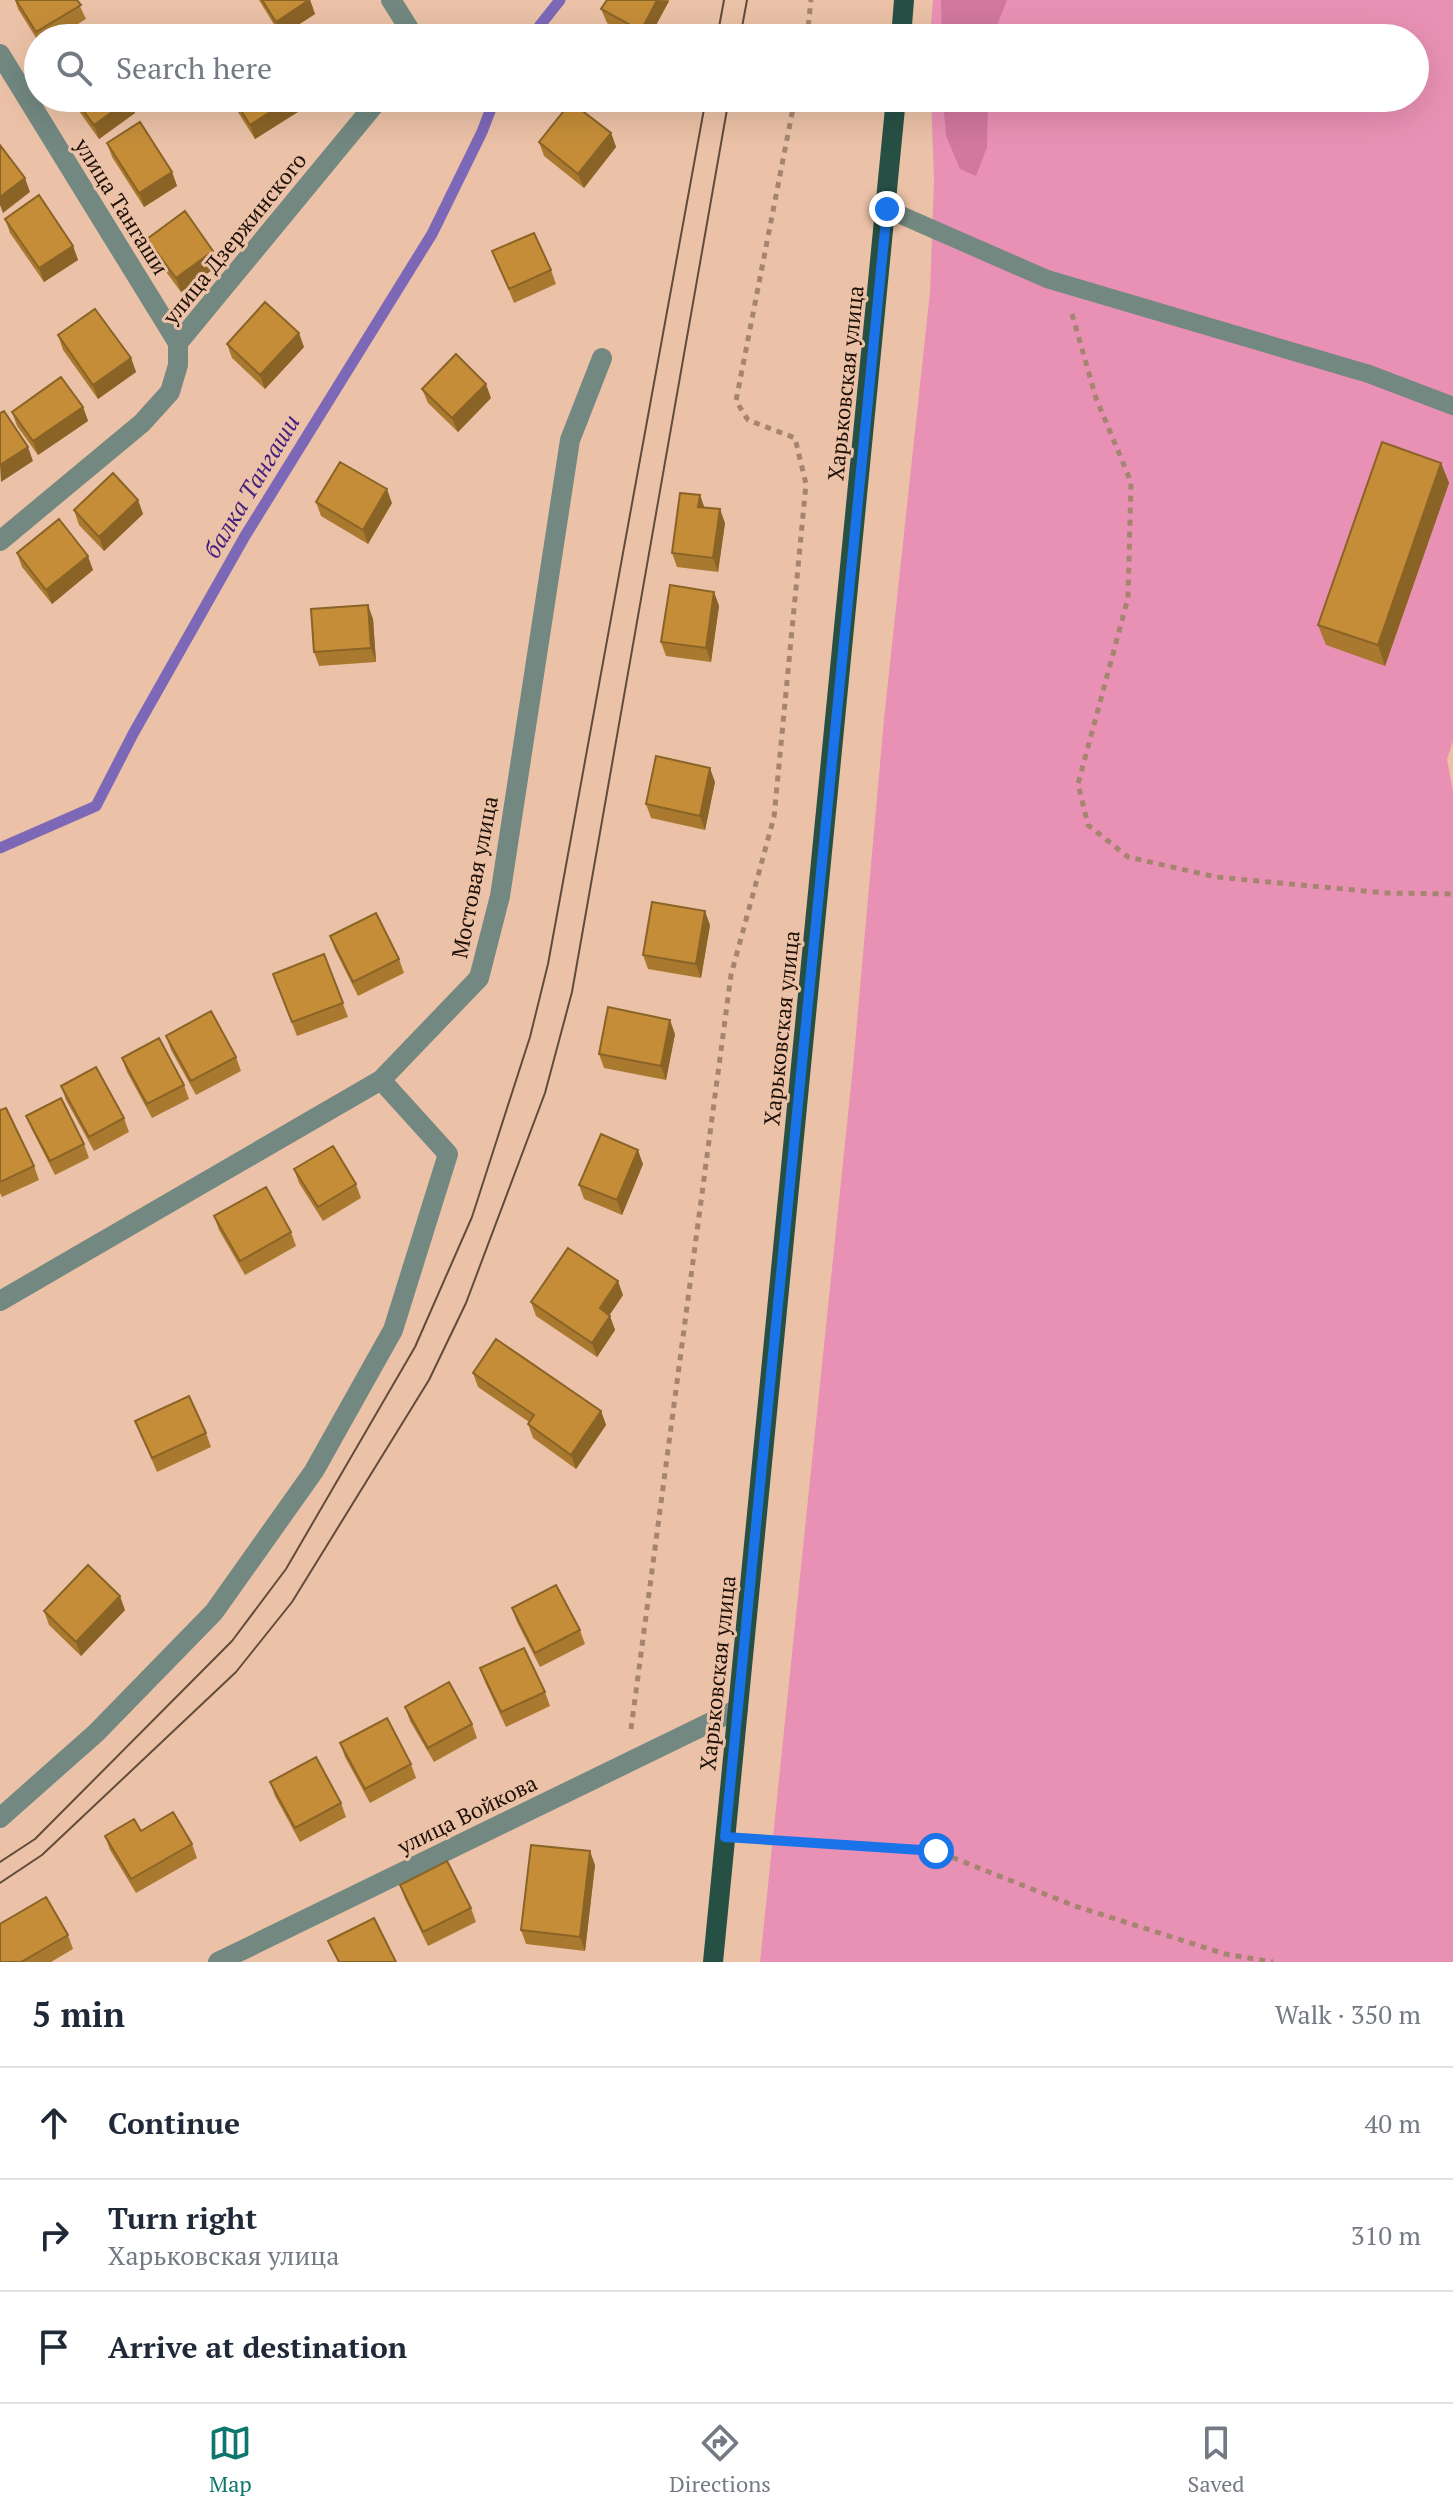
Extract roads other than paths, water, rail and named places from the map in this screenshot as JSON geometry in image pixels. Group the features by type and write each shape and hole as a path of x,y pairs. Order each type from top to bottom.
{"main road":[{"path":"902,24 904,0"},
{"name":"Харьковская улица","path":"713,1962 895,112"}],"street":[{"path":"391,0 406,24"},
{"name":"улица Тангаши","path":"0,54 24,93"},
{"name":"улица Тангаши","path":"36,112 178,343"},
{"name":"улица Дзержинского","path":"0,541 142,423 170,392 178,365 178,343 368,112"},
{"name":"Мостовая улица","path":"0,1301 381,1080 479,978 500,896 570,440 602,358"},
{"path":"0,1818 96,1733 214,1612 314,1471 393,1330 448,1154 381,1080"},
{"name":"улица Войкова","path":"218,1962 738,1709"}],"lane":[{"path":"887,209 1047,279 1369,374 1453,406"}],"waterway":[{"name":"балка Тангаши","path":"541,24 560,0"},
{"name":"балка Тангаши","path":"0,848 96,806 245,536 432,234 490,112"}],"tram line":[{"path":"720,24 724,0"},
{"path":"743,24 747,0"},
{"path":"0,1862 35,1839 232,1641 286,1569 415,1347 472,1217 530,1037 548,964 703,112"},
{"path":"0,1883 42,1855 236,1672 292,1602 429,1380 466,1303 545,1093 572,992 727,112"}]}
